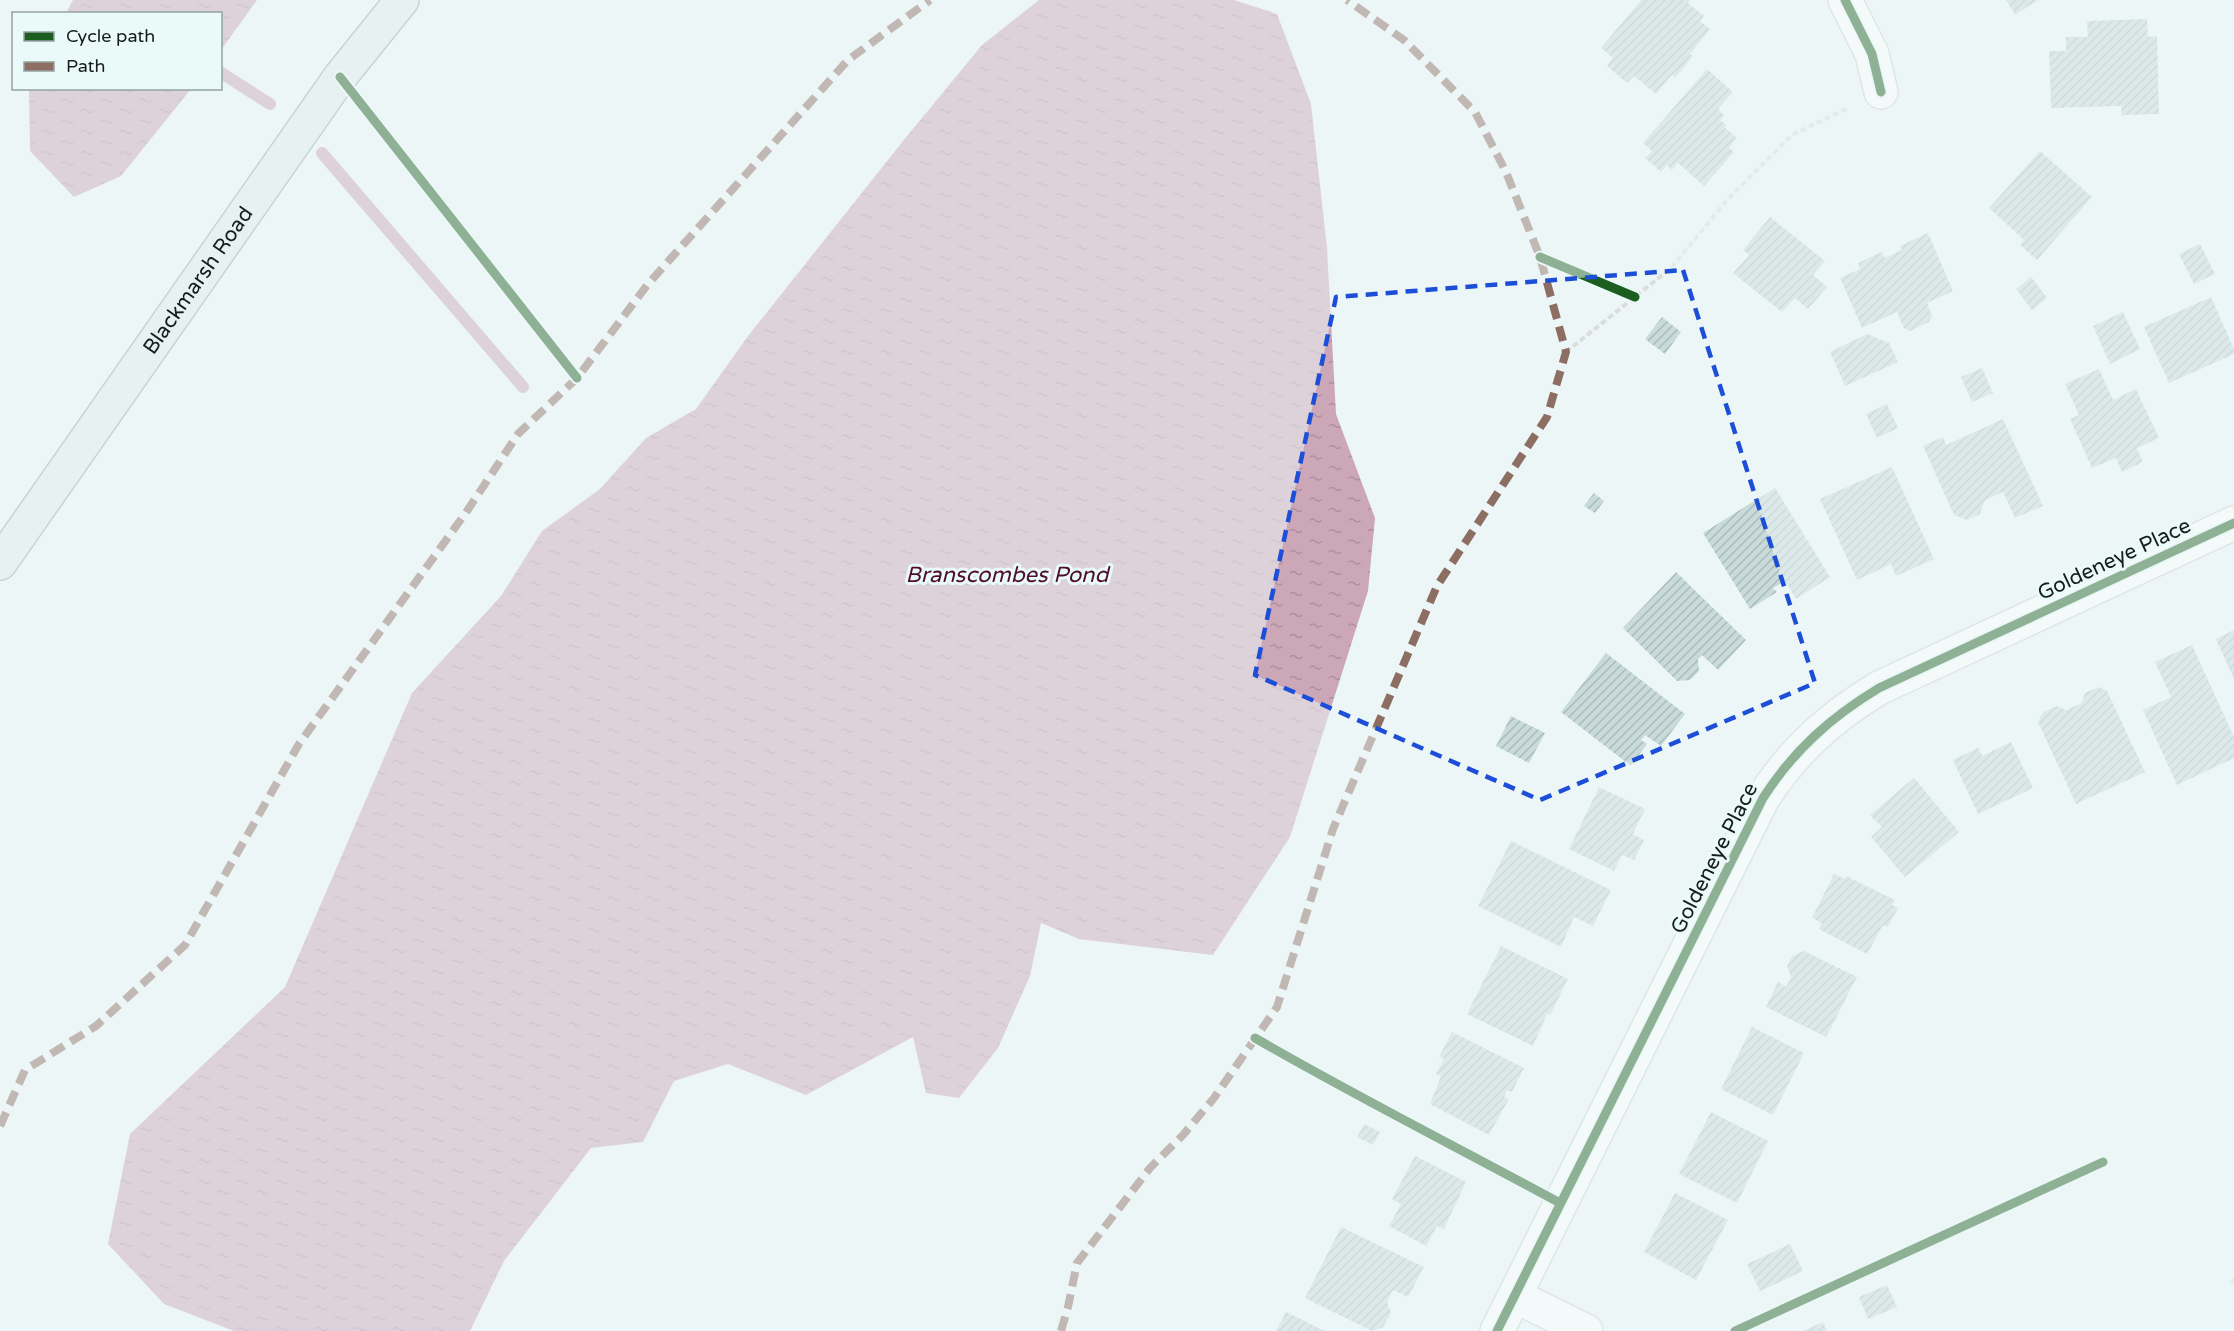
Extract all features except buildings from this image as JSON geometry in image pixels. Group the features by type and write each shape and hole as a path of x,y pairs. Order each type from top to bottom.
{"main road":[{"name":"Blackmarsh Road","path":"0,563 326,96 402,0"}],"street":[{"path":"1845,0 1872,54 1881,92"},
{"name":"Goldeneye Place","path":"1497,1331 1763,798 1779,773 1799,749 1850,705 1879,688 2234,523"},
{"path":"1515,1296 1586,1331"}],"path":[{"path":"1566,352 1671,267 1727,200 1792,135 1881,92"}],"highlighted area":[{"path":"1683,270 1815,683 1540,800 1255,675 1336,297"}],"water":[{"path":"73,0 257,0 222,49 222,12 67,12"},
{"name":"Branscombes Pond","path":"1039,0 1234,0 1277,14 1311,104 1327,248 1336,414 1375,518 1368,591 1290,837 1213,955 1079,939 1041,923 1030,976 998,1048 959,1098 926,1093 913,1037 806,1095 728,1064 674,1081 643,1142 591,1148 504,1261 470,1331 234,1331 164,1304 108,1244 130,1134 285,987 412,693 501,596 542,531 600,489 646,438 696,409 748,336 982,45"},
{"path":"29,90 190,90 121,176 74,197 30,151"}],"waterway":[{"path":"222,73 270,104"},
{"path":"322,153 523,387"}],"marked path":[{"path":"0,1126 25,1070 96,1026 185,945 299,744 467,511 518,434 577,378 648,284 848,60 930,0"},
{"path":"1061,1331 1077,1263 1150,1168 1183,1135 1214,1098 1277,1007 1333,829 1437,586 1547,417 1566,352 1540,257 1506,172 1475,112 1404,40 1347,0"}],"cycle path":[{"path":"1845,0 1872,54 1881,92"},
{"path":"340,77 577,378"},
{"path":"1540,257 1635,297"},
{"path":"1497,1331 1763,798 1787,765 1829,723 1879,688 2234,523"},
{"path":"1255,1038 1560,1203"},
{"path":"1735,1331 2103,1162"}]}
